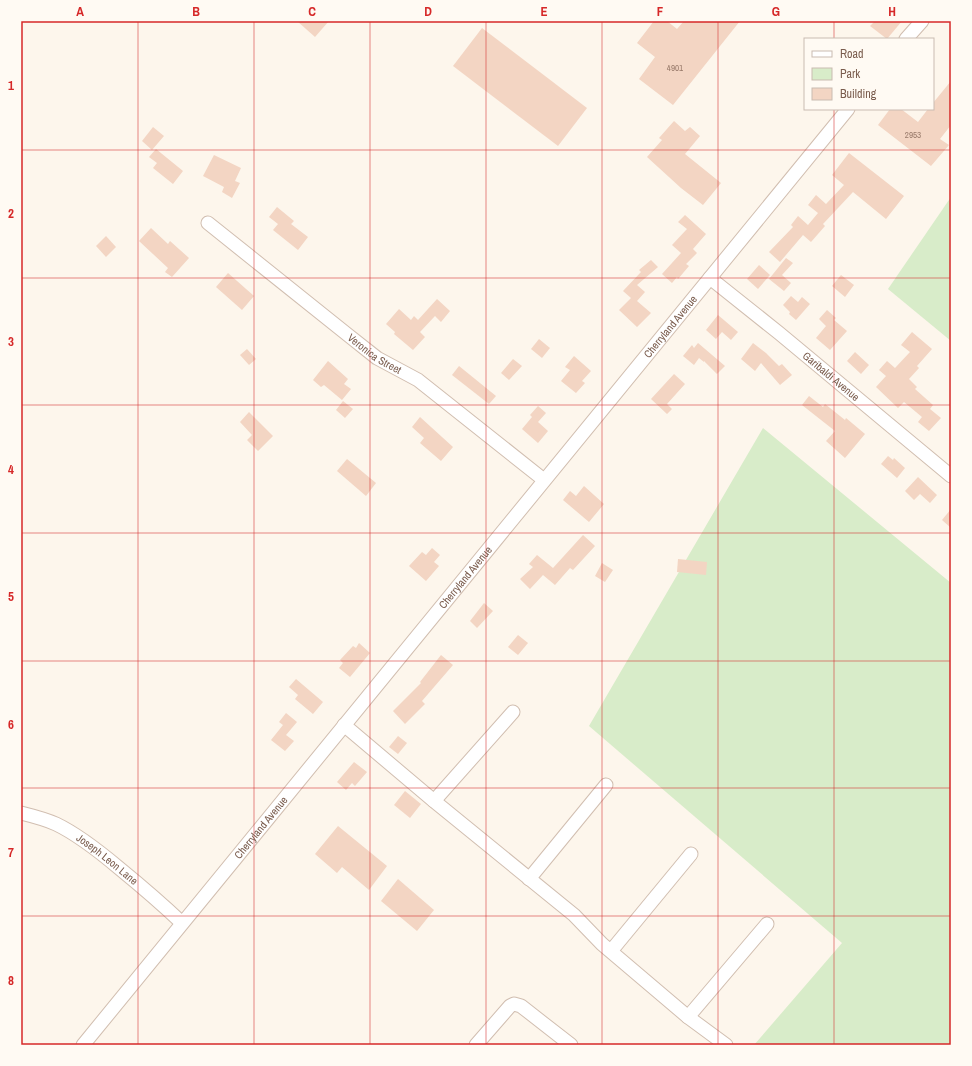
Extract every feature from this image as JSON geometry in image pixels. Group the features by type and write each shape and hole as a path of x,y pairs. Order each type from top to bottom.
{"street":[{"path":"907,38 922,21"},
{"name":"Cherryland Avenue","path":"83,1045 847,110"},
{"name":"Veronica Street","path":"208,223 371,353 418,380 544,480"},
{"name":"Garibaldi Avenue","path":"710,278 779,333 951,476"},
{"path":"434,801 513,712"},
{"path":"344,725 434,801 574,915 611,951 688,1016 726,1045"},
{"path":"529,879 606,785"},
{"name":"Joseph Leon Lane","path":"21,813 56,824 76,835 157,900 182,923"},
{"path":"611,951 691,854"},
{"path":"688,1016 767,924"},
{"path":"476,1045 510,1006 514,1004 521,1006 571,1045"}],"green space":[{"path":"951,197 951,341 888,289"},
{"path":"763,428 951,583 951,1045 754,1045 842,943 589,726"}],"building":[{"path":"297,21 329,21 315,37"},
{"path":"654,21 667,21 677,29 684,21 740,21 673,105 639,79 655,57 637,43"},
{"path":"875,21 902,21 888,38 870,26"},
{"path":"482,28 587,108 558,146 453,66"},
{"path":"951,81 951,125 940,139 949,145 931,166 878,125 889,110 902,110 918,122 927,110 934,110 934,102"},
{"path":"674,121 685,131 690,127 700,136 685,154 721,183 703,205 681,188 647,157 662,140 659,138"},
{"path":"153,127 164,136 152,150 142,141"},
{"path":"156,149 183,171 173,184 153,168 157,163 149,157"},
{"path":"849,153 904,196 886,219 853,192 823,224 825,226 811,242 803,235 780,262 769,252 793,227 791,225 798,216 808,225 818,213 808,205 816,195 826,204 844,185 832,175"},
{"path":"214,155 241,168 235,181 240,183 232,198 222,192 224,187 203,176"},
{"path":"277,207 294,221 291,224 308,237 298,250 273,230 278,224 269,217"},
{"path":"685,215 706,234 693,249 697,253 686,264 689,266 678,279 677,277 672,283 662,274 681,253 672,245 687,229 678,222"},
{"path":"151,228 168,244 170,241 189,258 172,277 165,272 168,268 139,241"},
{"path":"106,236 116,247 106,257 96,246"},
{"path":"786,258 793,263 782,275 791,283 784,291 769,279"},
{"path":"651,260 658,267 637,285 645,292 637,301 651,313 637,327 619,310 631,298 623,291 641,272 639,270"},
{"path":"759,265 770,275 758,289 747,279"},
{"path":"228,273 254,296 242,310 216,287"},
{"path":"841,275 854,285 845,297 832,286"},
{"path":"791,296 798,302 802,297 810,304 796,320 789,314 790,312 783,305"},
{"path":"437,299 450,311 441,322 435,316 420,332 425,337 413,350 394,334 395,332 386,324 399,309 411,320 414,316 418,320"},
{"path":"827,310 836,318 834,320 847,331 830,350 816,338 826,326 819,319"},
{"path":"718,315 738,332 731,340 722,332 716,339 706,330"},
{"path":"912,332 932,349 917,366 919,368 909,379 917,387 915,389 933,405 930,409 941,418 929,431 918,422 922,417 904,402 898,408 876,387 886,376 879,370 887,361 895,368 910,352 901,345"},
{"path":"539,339 550,348 542,358 531,349"},
{"path":"698,343 725,366 717,374 699,358 694,365 683,356 692,345 694,348"},
{"path":"753,343 779,366 782,364 792,375 780,385 761,363 755,371 741,359"},
{"path":"247,349 256,359 249,365 240,355"},
{"path":"855,352 869,365 861,374 847,361"},
{"path":"574,356 591,371 582,381 585,383 576,393 561,381 570,370 565,367"},
{"path":"513,359 522,366 509,380 501,373"},
{"path":"328,361 348,379 344,384 351,389 342,400 324,385 321,387 313,380"},
{"path":"459,366 496,396 489,404 452,375"},
{"path":"674,374 685,384 667,404 672,409 667,414 651,399"},
{"path":"809,396 823,407 825,404 845,420 846,418 865,434 845,458 826,441 835,431 802,405"},
{"path":"343,401 353,409 345,418 336,410"},
{"path":"538,406 546,413 538,422 548,431 538,443 522,429 532,417 530,415"},
{"path":"249,412 273,436 258,451 247,440 252,435 240,422"},
{"path":"420,417 453,447 441,461 420,443 424,438 412,427"},
{"path":"888,456 893,460 894,458 905,468 897,478 881,464"},
{"path":"347,459 376,483 366,496 337,471"},
{"path":"918,477 937,495 930,503 920,494 914,500 905,491"},
{"path":"584,486 604,504 589,522 563,500 570,491 576,496"},
{"path":"951,509 951,528 942,520"},
{"path":"583,535 595,546 573,570 570,568 555,585 543,575 530,589 520,579 533,567 529,564 537,555 553,568"},
{"path":"432,548 440,555 434,562 439,566 426,581 409,566 422,552 426,555"},
{"path":"678,559 707,562 706,575 677,572"},
{"path":"602,563 613,570 605,582 595,576"},
{"path":"484,603 493,611 477,628 470,621"},
{"path":"518,635 528,643 518,655 508,647"},
{"path":"359,643 370,653 350,677 339,668 343,663 340,660 353,646 356,648"},
{"path":"441,655 453,665 422,701 425,704 405,724 393,711 421,683 420,682"},
{"path":"296,679 323,702 313,714 295,699 298,695 289,687"},
{"path":"286,713 297,722 286,735 294,741 285,751 271,740 283,725 279,722"},
{"path":"398,736 407,743 398,754 389,747"},
{"path":"354,762 367,772 355,786 352,783 346,790 337,782"},
{"path":"405,791 421,804 410,818 394,805"},
{"path":"338,826 387,866 369,890 342,867 337,873 315,854"},
{"path":"398,879 434,910 417,931 381,901"}]}
